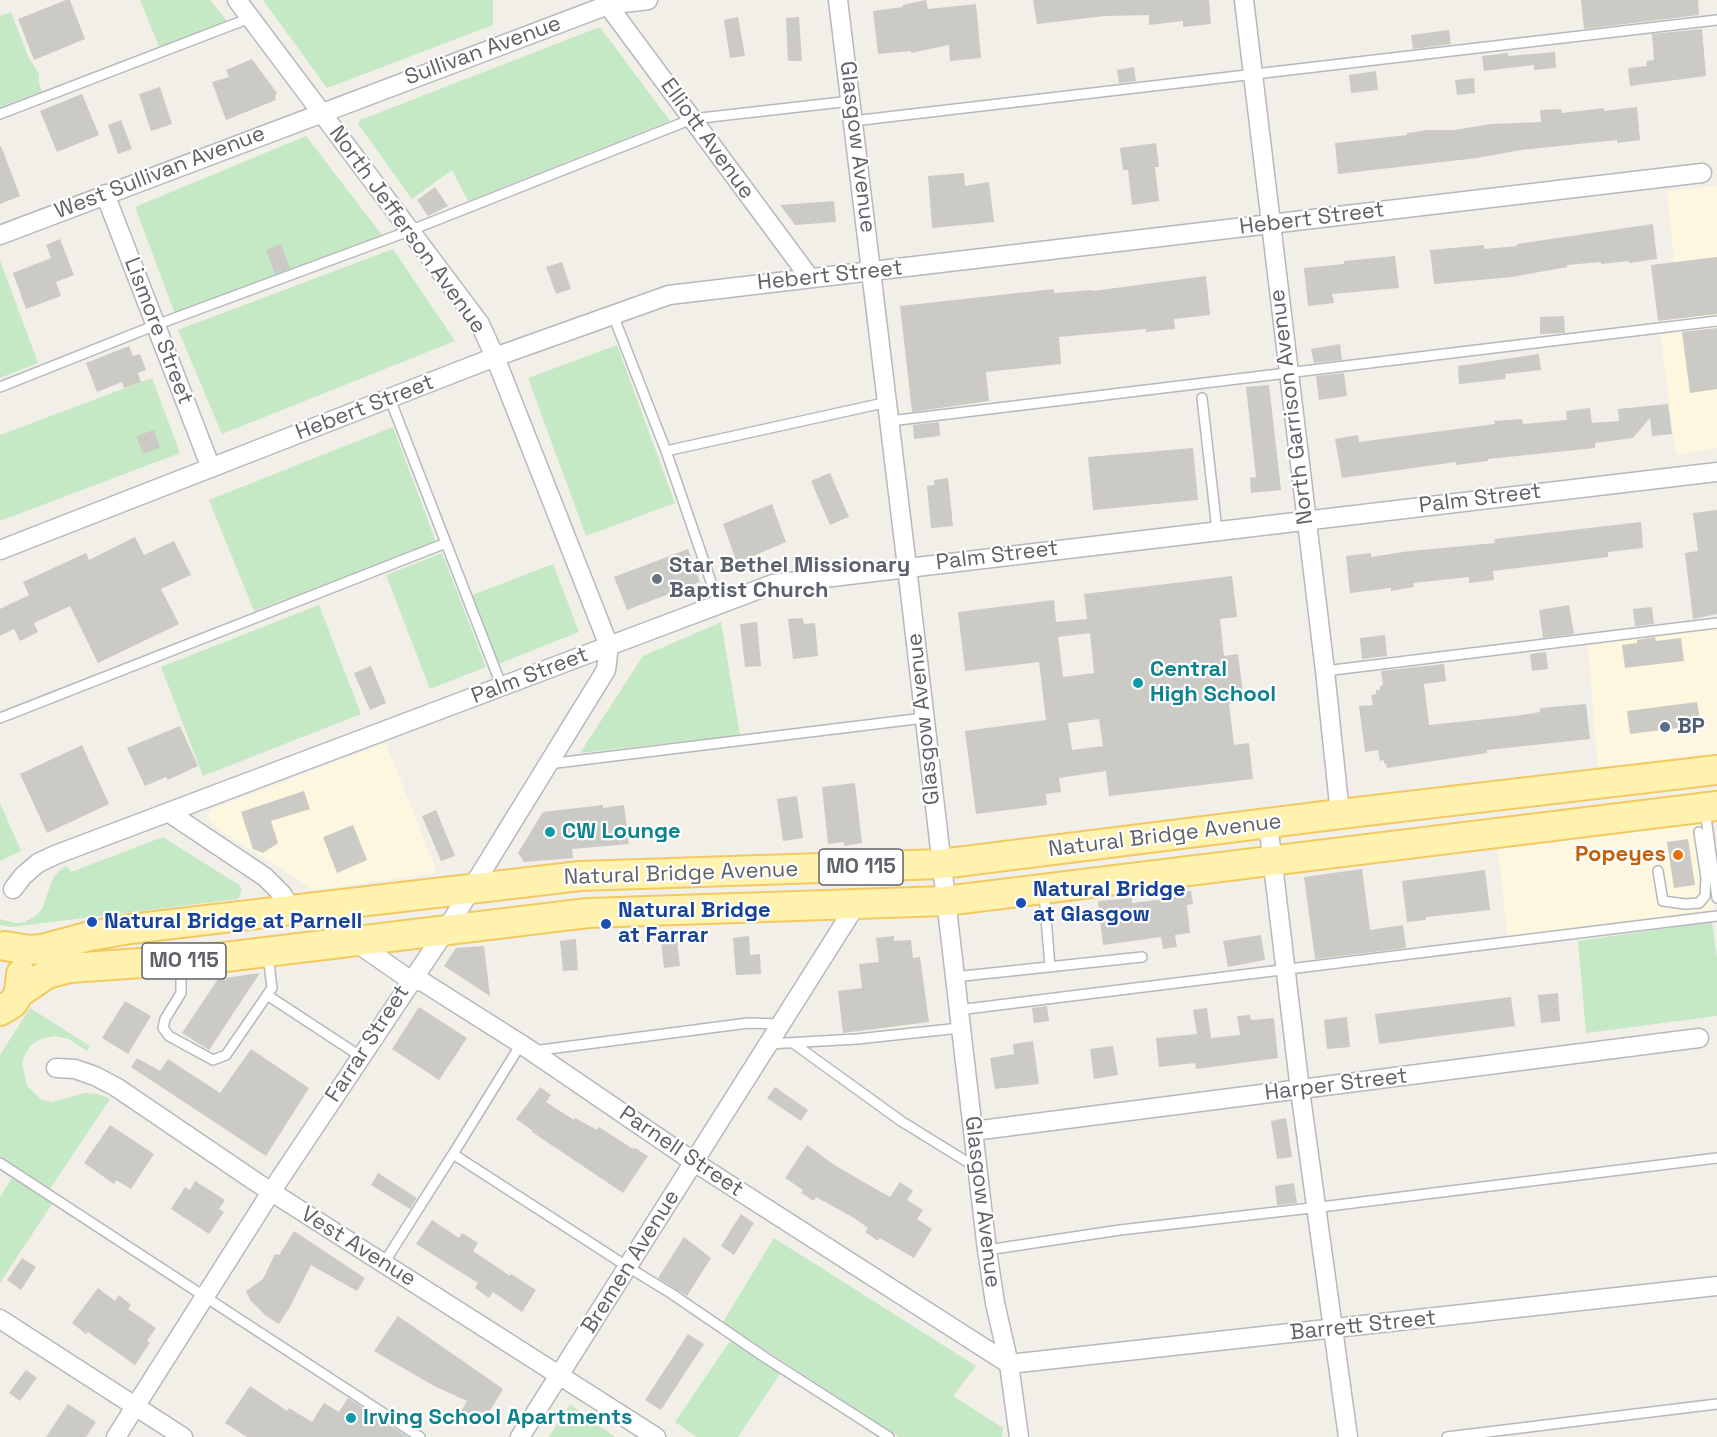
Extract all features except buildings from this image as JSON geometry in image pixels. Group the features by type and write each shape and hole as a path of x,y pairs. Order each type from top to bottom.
{"main road":[{"name":"Natural Bridge Avenue","path":"2,944 29,950 42,949 90,936 130,929 580,876 941,864 1717,770"},
{"path":"1273,860 1312,838 1423,821 1492,796"},
{"name":"Natural Bridge Avenue","path":"8,1008 38,979 56,971 225,957 588,913 945,901 1620,817 1709,809"},
{"path":"945,901 987,876 1089,862 1155,837"},
{"path":"732,908 799,890 903,884 941,864"},
{"path":"446,930 484,915 531,903 686,873"},
{"path":"225,957 288,934 386,918 470,890"},
{"path":"2,944 19,967 21,986 8,1008"}],"street":[{"name":"North Jefferson Avenue","path":"237,0 480,324 609,646"},
{"name":"Sullivan Avenue","path":"321,112 606,2 648,0"},
{"name":"Glasgow Avenue","path":"838,0 908,567 987,1250 995,1303 1009,1364 1019,1437"},
{"name":"North Garrison Avenue","path":"1244,0 1325,671 1340,814"},
{"name":"Elliott Avenue","path":"606,2 810,278"},
{"name":"West Sullivan Avenue","path":"0,235 321,112"},
{"name":"Hebert Street","path":"0,550 495,357 669,295 1702,173"},
{"name":"Lismore Street","path":"105,194 211,468"},
{"name":"Palm Street","path":"13,889 30,870 55,855 773,584 1717,472"},
{"name":"Farrar Street","path":"116,1437 271,1192 410,980 446,930 606,670 609,646"},
{"path":"168,812 265,878 282,894 292,910"},
{"path":"1268,823 1299,1090 1348,1437"},
{"name":"Bremen Avenue","path":"520,1437 856,905"},
{"name":"Parnell Street","path":"354,941 410,980 423,982 526,1048 694,1162 1009,1364"},
{"name":"Harper Street","path":"973,1131 1699,1038"},
{"name":"Vest Avenue","path":"56,1068 75,1069 116,1087 271,1192 656,1437"},
{"name":"Barrett Street","path":"1009,1364 1717,1286"},
{"path":"0,1319 183,1437"}],"lane":[{"path":"0,114 250,18"},
{"path":"853,122 1717,20"},
{"path":"0,387 156,325 409,231 692,119 850,100"},
{"path":"613,315 666,451 718,605"},
{"path":"890,422 1717,321"},
{"path":"1202,398 1217,530"},
{"path":"390,399 501,687"},
{"path":"666,451 888,402"},
{"path":"0,718 446,543"},
{"path":"1325,671 1717,623"},
{"path":"547,765 924,718"},
{"path":"1709,809 1717,898"},
{"path":"1658,871 1663,901 1699,903 1704,896 1706,878 1709,809"},
{"path":"1044,888 1050,967"},
{"path":"768,1044 793,1043 959,1019 1285,968 1717,916"},
{"path":"181,961 181,993 165,1019 163,1028 169,1036 207,1059 219,1059 226,1055 272,988 267,951"},
{"path":"954,977 1142,957"},
{"path":"267,995 360,1056"},
{"path":"384,1263 453,1154 526,1048 748,1023 781,1024"},
{"path":"793,1043 901,1121 977,1168"},
{"path":"453,1154 672,1294 889,1437"},
{"path":"987,1250 1120,1230 1717,1158"},
{"path":"0,1163 420,1437"},
{"path":"1447,1437 1717,1404"}],"shaded area":[{"path":"1717,186 1717,448 1676,455 1653,275 1675,272 1667,191"},
{"path":"1717,628 1717,757 1598,772 1588,644"},
{"path":"386,743 437,873 314,890 217,828 210,820 208,814 212,809"},
{"path":"1701,820 1714,911 1508,937 1497,843"}],"green space":[{"path":"140,0 210,0 227,21 160,49"},
{"path":"263,0 493,0 493,25 327,88"},
{"path":"11,12 28,56 39,74 42,91 0,107 0,16"},
{"path":"600,27 670,121 468,201 452,170 412,199 358,124 360,120"},
{"path":"306,136 382,235 175,314 135,207"},
{"path":"393,249 455,341 222,434 178,330"},
{"path":"0,260 38,363 0,378"},
{"path":"617,345 675,503 586,536 528,378"},
{"path":"152,378 180,453 0,521 0,435"},
{"path":"393,427 436,542 254,611 209,500"},
{"path":"442,553 486,667 430,689 386,575"},
{"path":"553,564 579,632 496,665 470,596"},
{"path":"319,605 361,714 203,776 161,667"},
{"path":"721,622 740,735 580,753 643,656"},
{"path":"0,803 21,851 0,861"},
{"path":"163,837 239,885 242,890 240,896 237,899 11,927 0,925 0,919 15,923 25,922 37,915 42,909 54,876 63,868 67,866 71,872"},
{"path":"1712,922 1717,958 1717,1016 1586,1033 1578,941"},
{"path":"30,1008 90,1046 87,1051 69,1039 55,1036 41,1039 31,1045 22,1064 27,1086 42,1100 52,1102 85,1093 98,1094 110,1099 50,1189 0,1157 0,1055"},
{"path":"12,1178 52,1204 0,1283 0,1197"},
{"path":"774,1238 976,1366 953,1396 1003,1428 1002,1437 899,1437 723,1322"},
{"path":"732,1338 782,1371 738,1437 697,1437 675,1422"},
{"path":"570,1404 615,1437 549,1437"}],"place":[{"name":"Star Bethel Missionary Baptist Church","path":"657,579"},
{"name":"Central High School","path":"1138,683"},
{"name":"BP","path":"1665,727"},
{"name":"CW Lounge","path":"550,832"},
{"name":"Popeyes","path":"1678,855"},
{"name":"Natural Bridge at Glasgow","path":"1021,903"},
{"name":"Natural Bridge at Parnell","path":"92,922"},
{"name":"Natural Bridge at Farrar","path":"606,924"},
{"name":"Irving School Apartments","path":"351,1418"}]}
